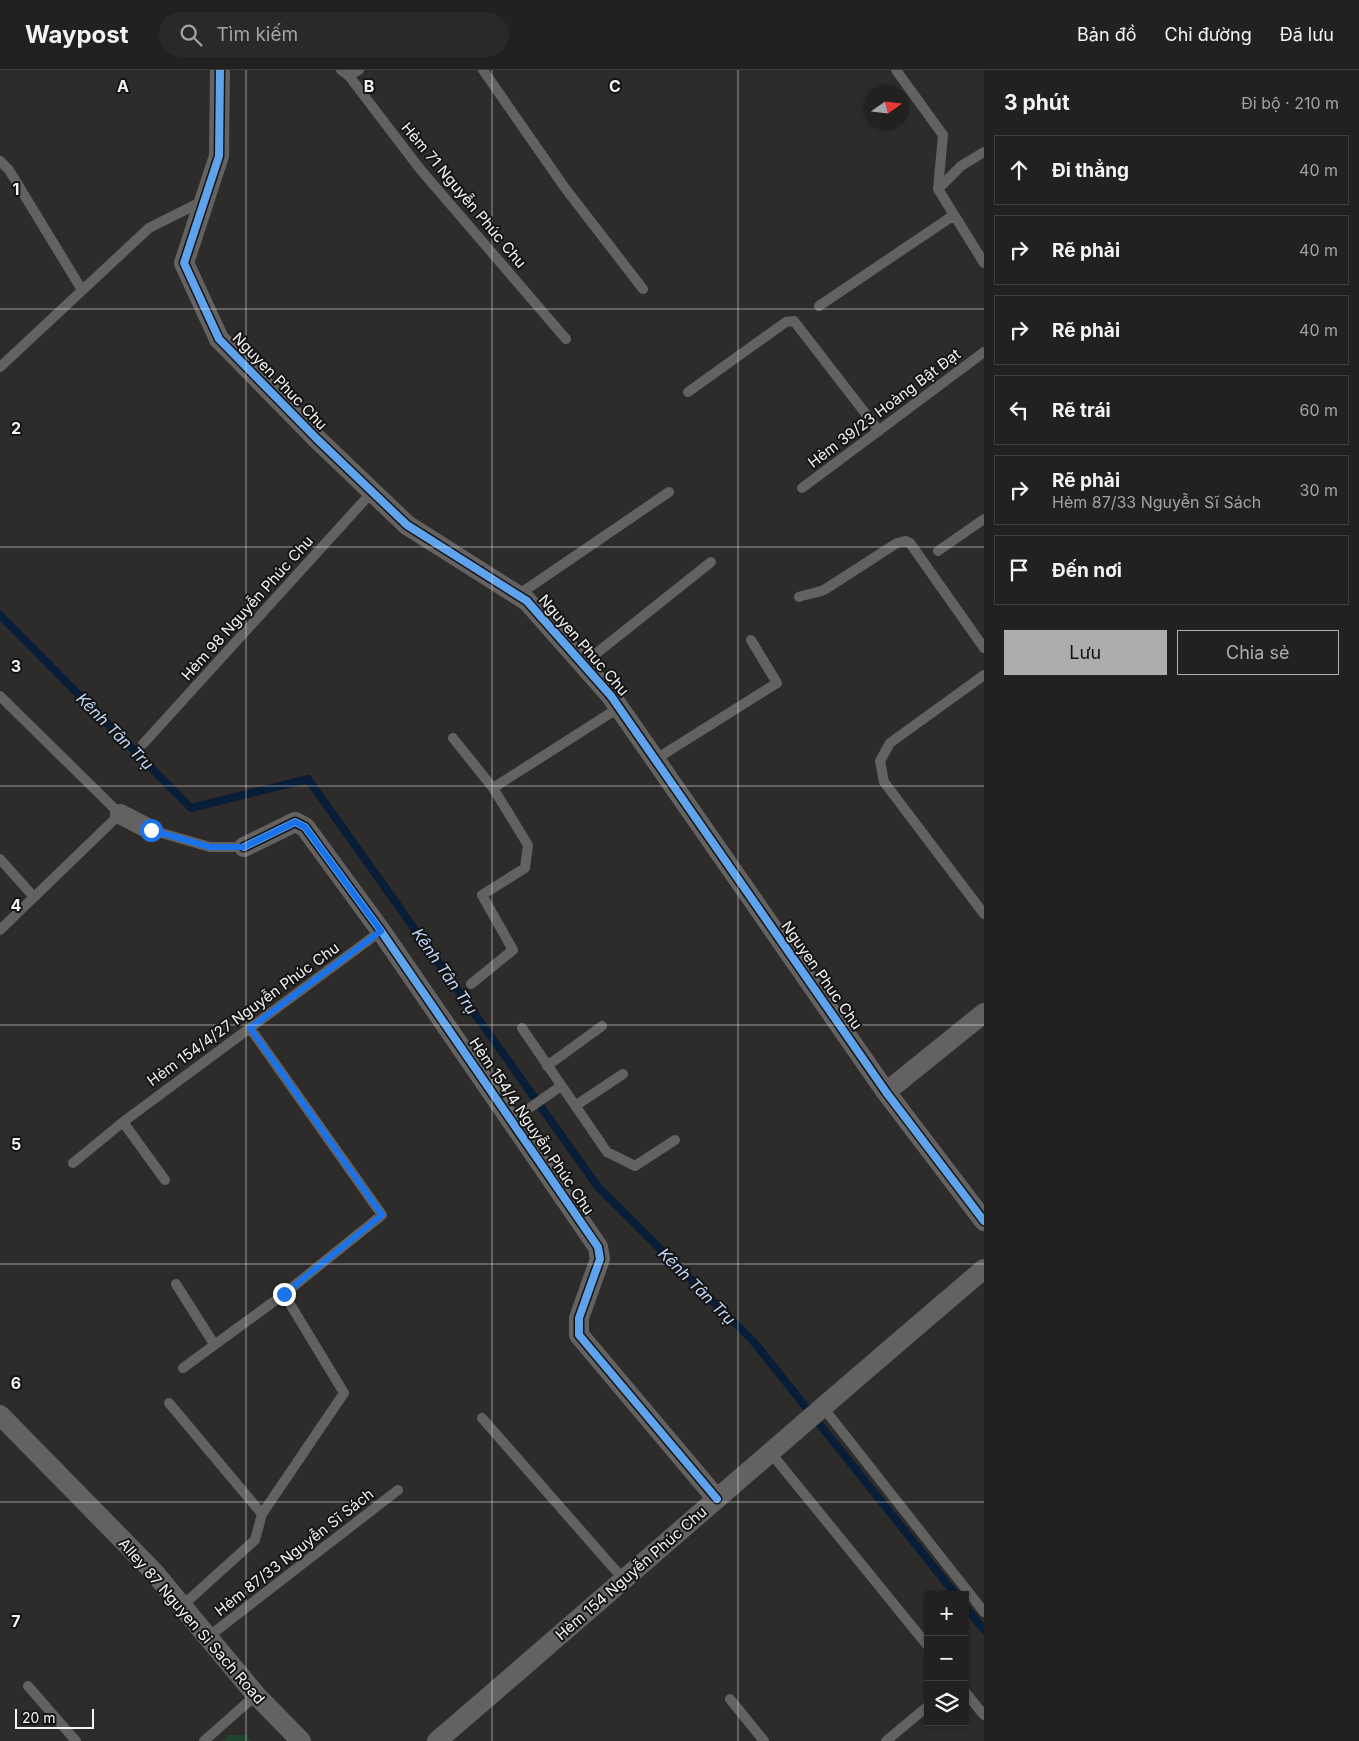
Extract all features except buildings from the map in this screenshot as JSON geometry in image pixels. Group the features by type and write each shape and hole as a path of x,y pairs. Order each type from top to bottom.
{"street":[{"name":"Nguyen Phuc Chu","path":"220,70 219,156 184,263 219,338 318,439 407,525 527,601 583,664 620,707 886,1092 984,1221"},
{"name":"Hẻm 154/4 Nguyễn Phúc Chu","path":"120,814 151,830"},
{"name":"Hẻm 154/4 Nguyễn Phúc Chu","path":"244,847 295,822 305,827 518,1116 598,1247 600,1259 578,1318 579,1335 717,1499"},
{"path":"886,1092 984,1013"},
{"name":"Hẻm 154 Nguyễn Phúc Chu","path":"437,1741 777,1445 984,1269"},
{"name":"Alley 87 Nguyen Si Sach Road","path":"0,1415 153,1571 256,1695 301,1741"}],"lane":[{"path":"345,73 359,70"},
{"path":"483,70 565,188 643,289"},
{"path":"896,70 943,135 938,189 984,262"},
{"name":"Hẻm 71 Nguyễn Phúc Chu","path":"345,73 420,169 566,339"},
{"path":"938,189 961,166 984,152"},
{"path":"0,161 8,170 82,290"},
{"path":"0,367 149,228 204,200"},
{"path":"819,306 954,214"},
{"path":"688,392 786,322 794,321 879,431"},
{"name":"Hẻm 39/23 Hoàng Bật Đạt","path":"802,488 984,352"},
{"name":"Hẻm 98 Nguyễn Phúc Chu","path":"144,744 372,492"},
{"path":"518,595 669,492"},
{"path":"938,551 984,519"},
{"path":"799,597 811,592 824,590 897,543 904,541 910,544 984,648"},
{"path":"583,664 711,562"},
{"path":"656,759 777,683 751,640"},
{"path":"984,675 890,743 880,762 884,782 984,914"},
{"path":"0,696 120,814 0,930"},
{"path":"494,788 620,707"},
{"path":"453,738 494,788 528,845 525,868 482,894 513,950 471,984"},
{"name":"Hẻm 154/4 Nguyễn Phúc Chu","path":"151,830 210,847 244,847"},
{"path":"0,860 34,897"},
{"name":"Hẻm 154/4/27 Nguyễn Phúc Chu","path":"73,1163 123,1122 381,931"},
{"path":"547,1066 602,1026"},
{"path":"183,1368 284,1294 382,1215 250,1028"},
{"path":"522,1028 547,1066 557,1088 576,1106 607,1152 635,1166 675,1140"},
{"path":"576,1106 623,1074"},
{"name":"Hẻm 154/4 Nguyễn Phúc Chu","path":"518,1116 557,1088"},
{"path":"123,1122 165,1180"},
{"path":"176,1284 214,1344"},
{"path":"182,1606 255,1540 262,1514 344,1394 284,1294"},
{"path":"169,1403 262,1514"},
{"path":"819,1409 984,1612"},
{"path":"482,1418 624,1580"},
{"path":"777,1445 924,1641"},
{"name":"Hẻm 87/33 Nguyễn Sĩ Sách","path":"208,1637 398,1490"},
{"path":"28,1686 76,1741"},
{"path":"204,1741 256,1695"},
{"path":"969,1697 984,1715"},
{"path":"730,1699 764,1741"},
{"path":"886,1741 924,1709"}],"green space":[{"path":"229,1735 246,1735 250,1741 223,1741"}],"waterway":[{"name":"Kênh Tân Trụ","path":"0,615 191,808 308,779 598,1187 753,1341 953,1591"},
{"name":"Kênh Tân Trụ","path":"969,1611 984,1630"}],"cycle path":[{"path":"220,70 219,156 184,263 219,339 317,439 407,525 527,601 611,696 886,1092 984,1221"},
{"path":"244,847 295,822 305,827 381,931 598,1247 600,1259 579,1318 579,1335 717,1499"}],"route":[{"path":"151,830 210,847 244,847 295,822 305,827 381,931 250,1028 382,1215 284,1294"}]}
